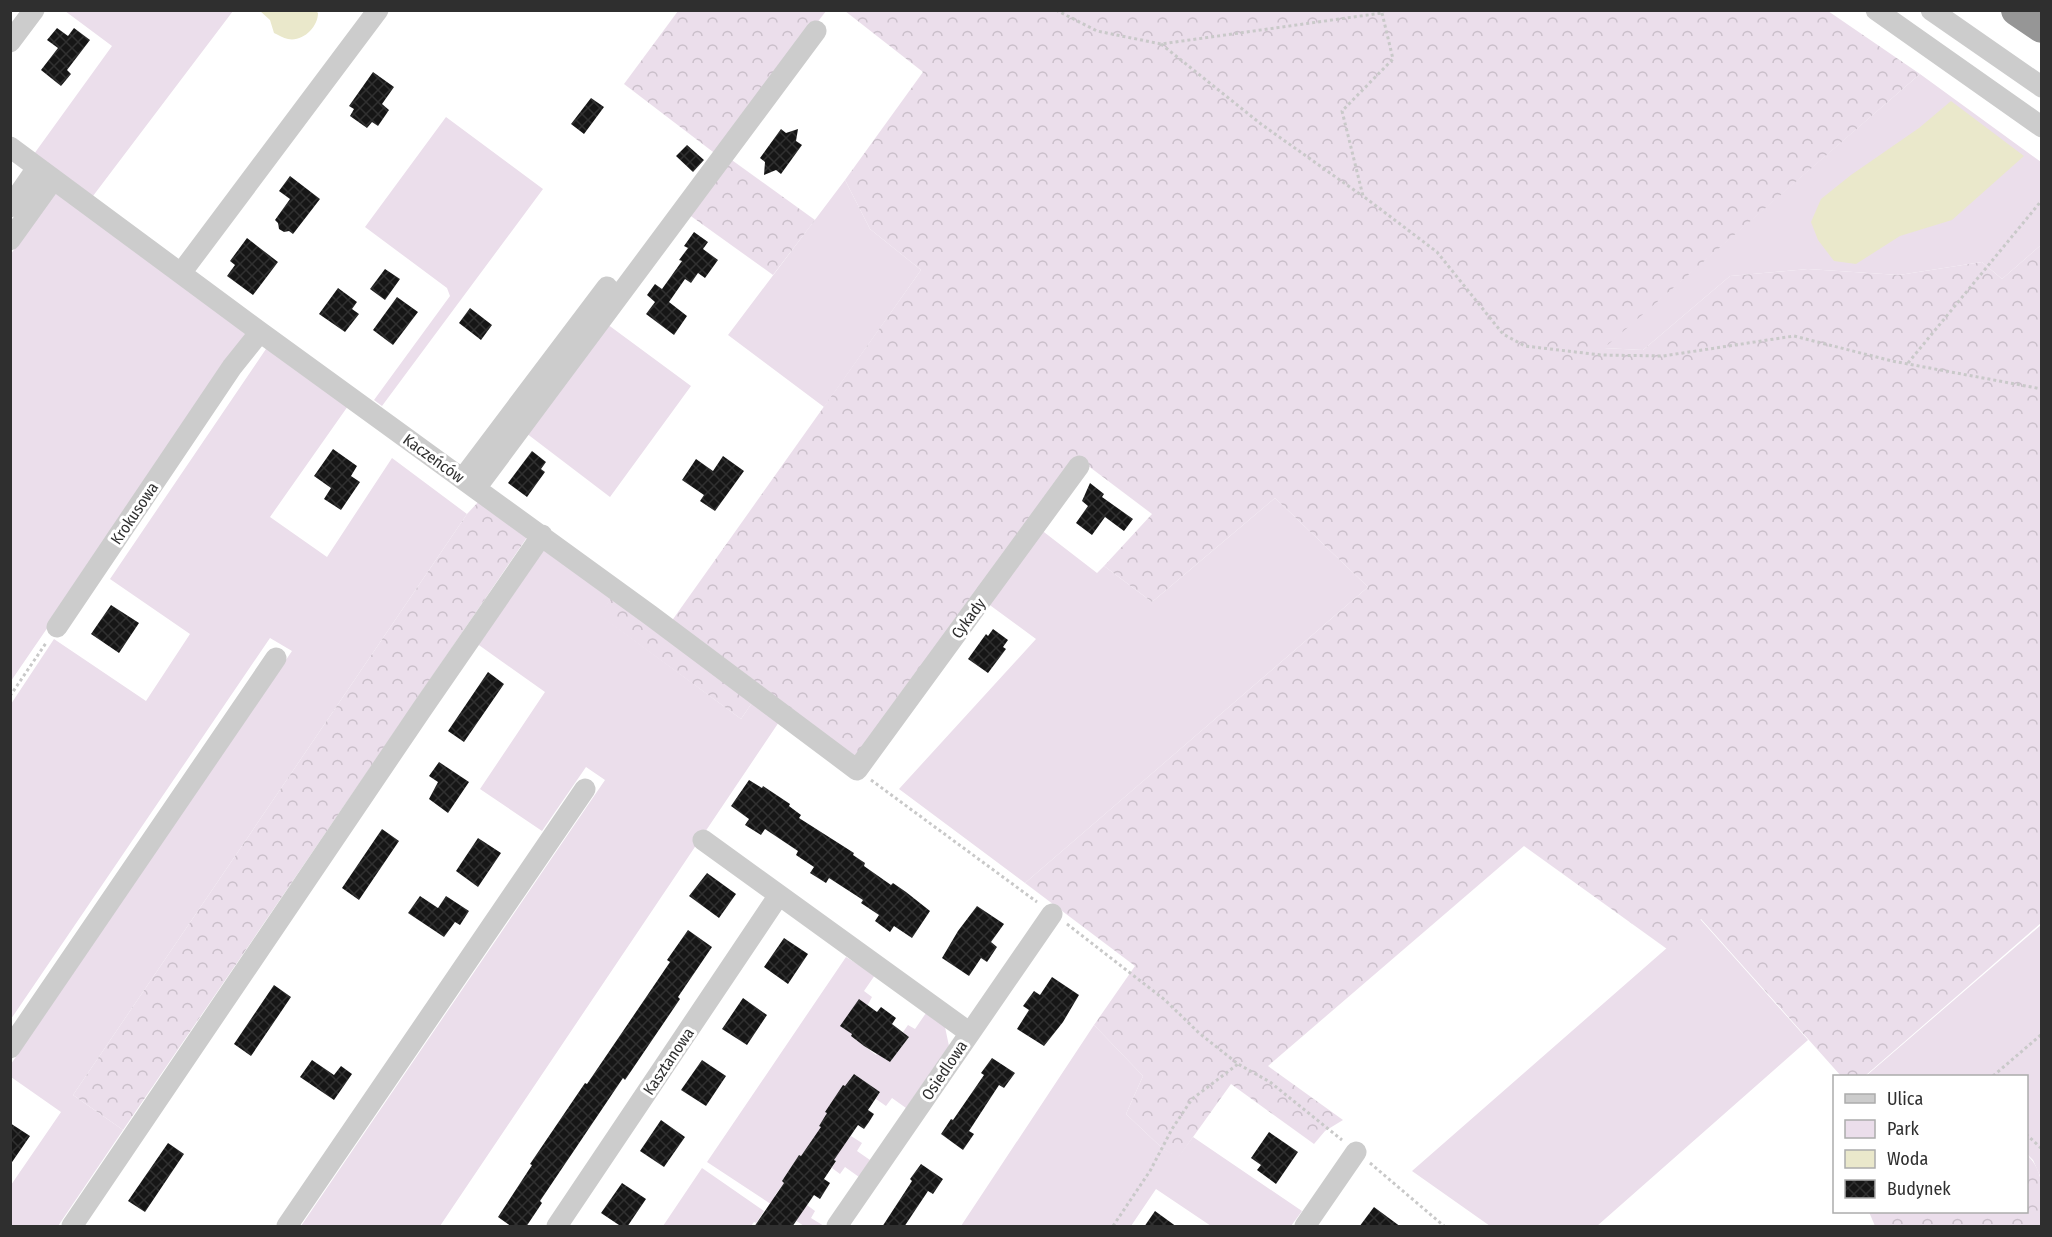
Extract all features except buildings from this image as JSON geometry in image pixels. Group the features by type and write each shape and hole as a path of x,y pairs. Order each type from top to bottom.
{"highway":[{"path":"2018,10 2042,27"}],"street":[{"path":"10,42 34,10"},
{"path":"181,273 378,10"},
{"path":"1876,10 2039,119"},
{"path":"1932,10 2042,87"},
{"path":"469,483 816,31"},
{"name":"Kaczeńców","path":"10,147 260,332 542,535 857,770"},
{"path":"10,207 45,174"},
{"path":"10,240 45,174"},
{"path":"469,483 653,227"},
{"name":"Krokusowa","path":"57,627 232,367 260,332"},
{"name":"Cykady","path":"857,770 1079,466"},
{"path":"72,1227 542,535"},
{"path":"10,1048 276,658"},
{"path":"287,1227 585,789"},
{"path":"704,840 970,1033"},
{"name":"Kasztanowa","path":"557,1227 780,895"},
{"name":"Osiedlowa","path":"837,1227 1052,914"},
{"path":"1305,1227 1356,1152"}],"path":[{"path":"1056,10 1097,31 1161,44 1383,12 1394,59 1342,111 1363,196"},
{"path":"1161,44 1261,123 1437,252 1503,334 1525,346 1601,356 1663,356 1794,336 1907,363 2042,389"},
{"path":"1907,363 2042,200"},
{"path":"10,696 57,627"},
{"path":"1995,1075 2042,1034"},
{"path":"1113,1227 1150,1171 1172,1128 1192,1099 1238,1064 1270,1082 1444,1227"},
{"path":"2028,1136 2042,1149"}],"green space":[{"path":"65,11 233,11 93,196 34,154 112,46"},
{"path":"678,11 826,11 717,155 624,84"},
{"path":"845,11 1828,11 1920,74 1604,348 1643,350 1730,276 1808,269 1899,275 1982,262 2002,279 2041,245 2041,923 1866,1075 1840,1075 1701,919 1667,949 1524,846 1268,1066 1343,1120 1325,1131 1314,1144 1231,1084 1178,1158 1162,1148 1126,1114 1143,1076 1094,1025 1135,966 1025,883 1368,587 1275,498 1152,602 1104,566 1152,514 1087,465 859,759 671,622 921,270 870,229 845,180 923,72"},
{"path":"1920,74 2041,162 2041,245 2002,279 1982,262 1899,275 1808,269 1730,276 1643,350 1603,348"},
{"path":"446,117 543,189 382,406 374,400 450,296 447,288 365,227"},
{"path":"729,158 815,220 773,275 688,214"},
{"path":"845,180 870,229 921,270 824,407 728,335"},
{"path":"56,188 250,332 11,681 11,254"},
{"path":"607,324 691,386 610,497 526,433"},
{"path":"268,346 348,406 270,517 327,557 392,458 467,514 73,1095 123,1130 58,1226 11,1226 11,1185 61,1112 11,1077 11,1064 292,651 270,638 11,1019 11,704 54,639 146,701 190,634 110,579"},
{"path":"1275,498 1368,587 1025,883 899,789 1036,639 987,603 1040,529 1097,573 1104,566 1152,602"},
{"path":"480,500 530,533 123,1130 73,1095 467,514"},
{"path":"542,542 615,593 600,615 741,719 754,700 781,719 440,1226 301,1226 605,780 586,767 542,831 480,789 545,692 476,643"},
{"path":"615,593 754,700 741,719 599,615"},
{"path":"1700,919 1808,1040 1597,1226 1490,1226 1412,1171"},
{"path":"2041,925 2041,1178 2033,1160 2028,1155 2028,1075 1867,1075"},
{"path":"846,957 875,975 864,991 872,997 851,1036 876,1055 878,1053 890,1062 909,1037 903,1032 908,1025 915,1029 926,1013 945,1027 949,1046 906,1108 892,1098 886,1106 876,1099 880,1092 854,1074 819,1126 845,1143 851,1136 862,1143 857,1151 870,1160 859,1177 845,1167 840,1174 832,1168 836,1161 810,1144 801,1156 799,1155 775,1195 801,1213 807,1205 815,1211 811,1218 824,1226 804,1226 707,1162"},
{"path":"1094,1025 1143,1076 1126,1114 1162,1148 1178,1157 1193,1137 1302,1211 1291,1226 1211,1226 1156,1189 1131,1226 961,1226"},
{"path":"2028,1156 2038,1170 2042,1188 2041,1226 1875,1226 1869,1213 2028,1213"},
{"path":"702,1168 764,1211 756,1223 754,1222 751,1226 663,1226"}],"water":[{"path":"260,11 316,11 318,13 309,32 299,38 286,39 274,33 270,20"},
{"path":"1951,101 2024,156 1952,220 1900,236 1856,264 1834,261 1818,240 1811,222 1821,199 1851,175 1919,128"}]}
